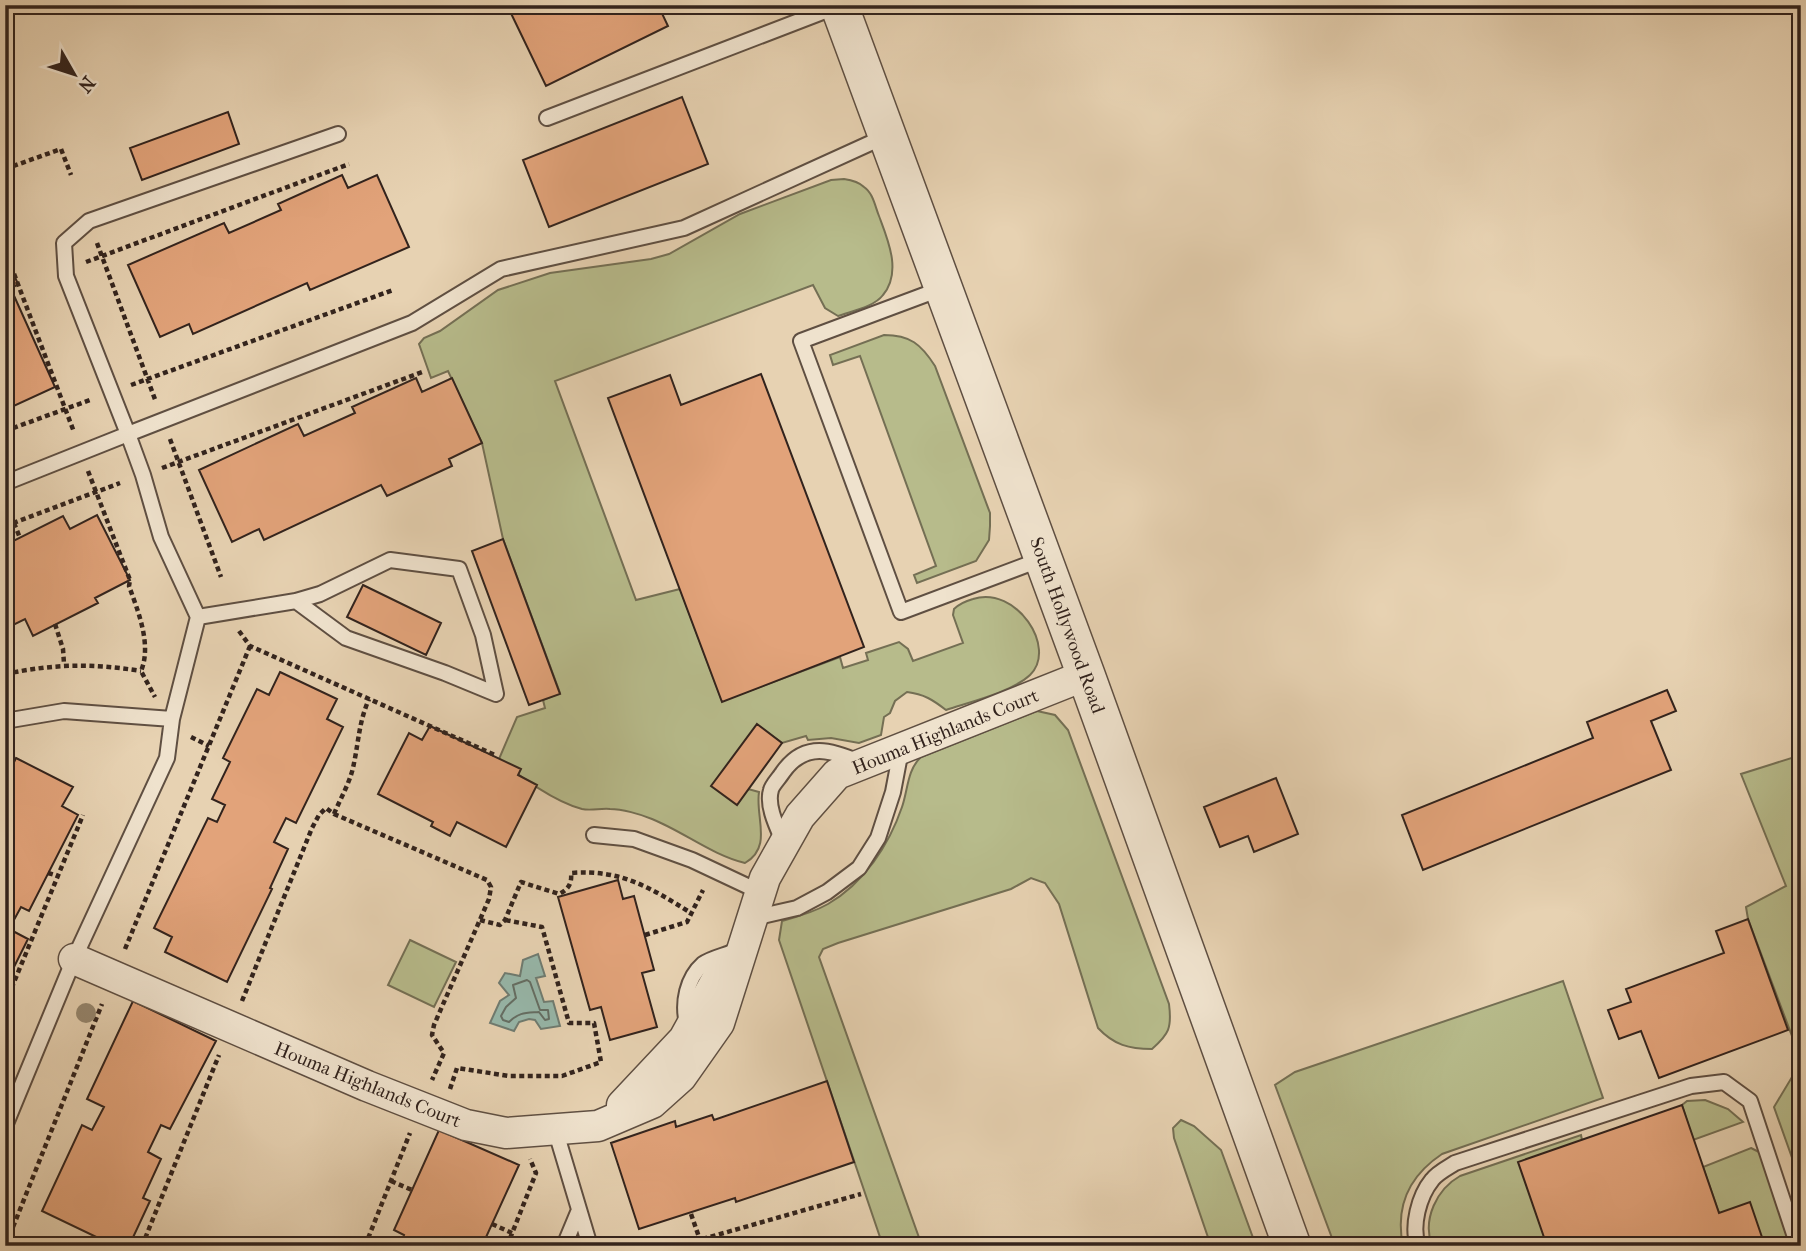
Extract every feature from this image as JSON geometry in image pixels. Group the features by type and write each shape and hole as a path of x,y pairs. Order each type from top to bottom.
{"street":[{"name":"South Hollywood Road","path":"839,5 1044,559 1292,1246"},
{"name":"Houma Highlands Court","path":"74,959 466,1125 506,1133 598,1126 652,1103 681,1077 719,1023 765,878 800,816 837,774 1086,675"},
{"path":"598,1126 629,1099 689,1031 756,905"}],"lane":[{"path":"547,118 839,5"},
{"path":"5,1126 74,959 167,758 172,719 198,617 161,537 128,433 66,276 64,243 89,221 338,134"},
{"path":"5,484 128,433 412,323 501,269 684,228 887,135"},
{"path":"944,288 801,341 901,612 1044,559"},
{"path":"198,617 296,601 320,594 390,560 459,569 483,635 496,694 346,638 296,601"},
{"path":"5,721 64,711 172,719"},
{"path":"594,835 634,839 692,860 713,870 756,905 797,908 827,892 859,868 878,838 893,792 901,748"},
{"path":"784,844 771,809 771,790 788,765 808,752 836,752 862,764"},
{"path":"1418,1246 1415,1239 1419,1205 1432,1179 1455,1163 1692,1086 1724,1082 1750,1101 1798,1246"},
{"path":"555,1129 590,1246"},
{"path":"564,1246 579,1210"}],"path":[{"path":"5,169 61,149 71,176"},
{"path":"65,269 349,164"},
{"path":"5,250 74,433"},
{"path":"103,256 157,403"},
{"path":"124,388 393,290"},
{"path":"158,469 425,371"},
{"path":"5,431 90,400"},
{"path":"169,438 221,577"},
{"path":"86,465 130,580 129,586 145,643 141,671 157,701"},
{"path":"5,526 120,483"},
{"path":"14,523 20,538"},
{"path":"55,624 64,649 64,664"},
{"path":"234,624 250,646 495,755"},
{"path":"121,957 250,646"},
{"path":"5,674 64,664 141,671"},
{"path":"334,814 350,779 355,762 359,725 369,699"},
{"path":"183,733 209,746"},
{"path":"142,1246 319,815 327,808 334,814 487,880 491,887 489,899 434,1025 432,1035 444,1053 431,1083 449,1091 457,1068 509,1076 562,1076 601,1062 594,1023 569,1023 542,927 505,920"},
{"path":"5,1004 83,815"},
{"path":"645,935 687,922 713,870"},
{"path":"480,920 499,925 505,920 521,882 559,894 567,890 572,880 571,873 590,871 609,873 632,881 691,913"},
{"path":"48,873 58,876"},
{"path":"13,1227 106,993"},
{"path":"365,1246 421,1108"},
{"path":"507,1246 536,1173 525,1152"},
{"path":"391,1181 412,1190"},
{"path":"678,1246 861,1194"},
{"path":"691,1214 699,1240"},
{"path":"492,1224 512,1233"}],"green space":[{"path":"844,179 860,184 870,193 889,245 892,276 883,295 874,303 838,316 825,308 813,285 555,381 636,600 680,589 722,701 840,657 843,668 868,660 866,653 899,642 908,649 913,661 963,643 953,615 954,609 973,599 989,597 1004,601 1017,610 1036,635 1039,650 1037,663 1030,675 1013,687 946,710 928,698 907,692 895,701 890,713 884,717 881,735 859,743 831,738 808,740 806,736 782,743 757,725 748,789 759,792 761,840 758,849 745,863 721,855 642,815 620,810 585,810 572,806 538,788 499,759 517,717 545,708 543,700 560,693 503,539 482,443 448,371 431,378 419,344 424,338 440,331 498,290 550,273 669,254 740,214 831,180"},
{"path":"884,335 914,342 935,366 990,513 989,540 976,561 917,583 914,575 936,566 860,356 833,365 830,355"},
{"path":"1037,711 1055,715 1068,730 1169,1004 1168,1030 1152,1049 1144,1049 1116,1042 1098,1028 1059,904 1045,883 1031,878 1011,889 823,949 819,957 922,1246 883,1246 779,940 782,921 828,904 864,874 874,862 897,821 910,774 921,757"},
{"path":"1801,755 1801,1060 1748,919 1746,907 1786,886 1741,774"},
{"path":"410,940 456,962 434,1007 388,985"},
{"path":"1563,981 1603,1098 1442,1154 1421,1172 1407,1194 1401,1218 1403,1246 1335,1246 1275,1085 1295,1072"},
{"path":"1801,1062 1801,1183 1774,1107"},
{"path":"1705,1100 1728,1109 1743,1122 1693,1140 1682,1105 1687,1101"},
{"path":"1181,1120 1194,1126 1221,1150 1256,1246 1211,1246 1174,1138 1173,1128"},
{"path":"1581,1135 1582,1140 1547,1246 1432,1246 1429,1236 1430,1215 1438,1197 1460,1176"},
{"path":"1751,1148 1761,1153 1794,1246 1765,1246 1719,1213 1703,1167"}],"water":[{"path":"538,954 545,976 536,978 544,1002 553,1001 560,1026 541,1029 535,1020 529,1019 519,1022 514,1031 490,1023 500,1001 509,995 499,983 505,973 520,976 523,960"}],"building":[{"path":"507,5 658,5 668,26 546,86"},
{"path":"682,97 708,164 549,227 523,160"},
{"path":"228,112 239,144 142,180 130,148"},
{"path":"342,175 348,188 377,175 409,247 310,290 307,283 193,334 189,324 160,337 128,265 224,223 229,233 281,210 278,204"},
{"path":"5,255 18,284 11,289 55,387 5,410"},
{"path":"761,374 864,647 722,702 608,398 670,375 681,405"},
{"path":"416,378 422,392 452,378 482,443 449,459 452,466 387,496 381,485 264,540 259,529 232,542 199,470 298,424 304,436 355,413 352,407"},
{"path":"97,515 130,580 95,598 98,603 33,636 25,619 5,629 5,545 63,516 70,529"},
{"path":"503,539 560,694 529,705 472,551"},
{"path":"363,585 441,623 426,655 347,617"},
{"path":"280,672 337,699 327,719 343,727 296,823 286,818 274,842 288,849 270,888 272,889 227,982 165,952 172,937 154,928 208,818 217,822 225,805 212,799 230,762 223,758 257,689 269,695"},
{"path":"1667,690 1676,711 1651,721 1671,770 1423,870 1402,815 1593,738 1587,722"},
{"path":"757,724 782,743 737,805 711,786"},
{"path":"430,726 521,769 518,775 537,785 506,847 457,822 450,836 431,826 433,822 378,794 409,733 422,740"},
{"path":"16,758 73,787 62,806 78,815 29,911 21,907 9,929 28,939 5,985 5,781"},
{"path":"1276,778 1298,834 1254,852 1248,836 1220,847 1204,807"},
{"path":"618,880 623,899 634,896 654,970 642,973 657,1027 610,1040 601,1007 590,1010 558,897"},
{"path":"1748,919 1788,1030 1659,1078 1641,1031 1619,1039 1608,1010 1631,1002 1626,989 1724,953 1716,931"},
{"path":"133,1001 216,1041 170,1129 161,1125 148,1152 161,1159 143,1198 150,1201 129,1246 115,1246 42,1211 82,1125 92,1130 104,1107 87,1099"},
{"path":"827,1081 854,1162 736,1202 735,1198 639,1229 611,1143 675,1121 676,1127 712,1115 714,1120"},
{"path":"1682,1105 1719,1213 1750,1202 1765,1246 1547,1246 1518,1162"},
{"path":"439,1130 519,1165 482,1246 399,1246 404,1235 394,1230"}]}
